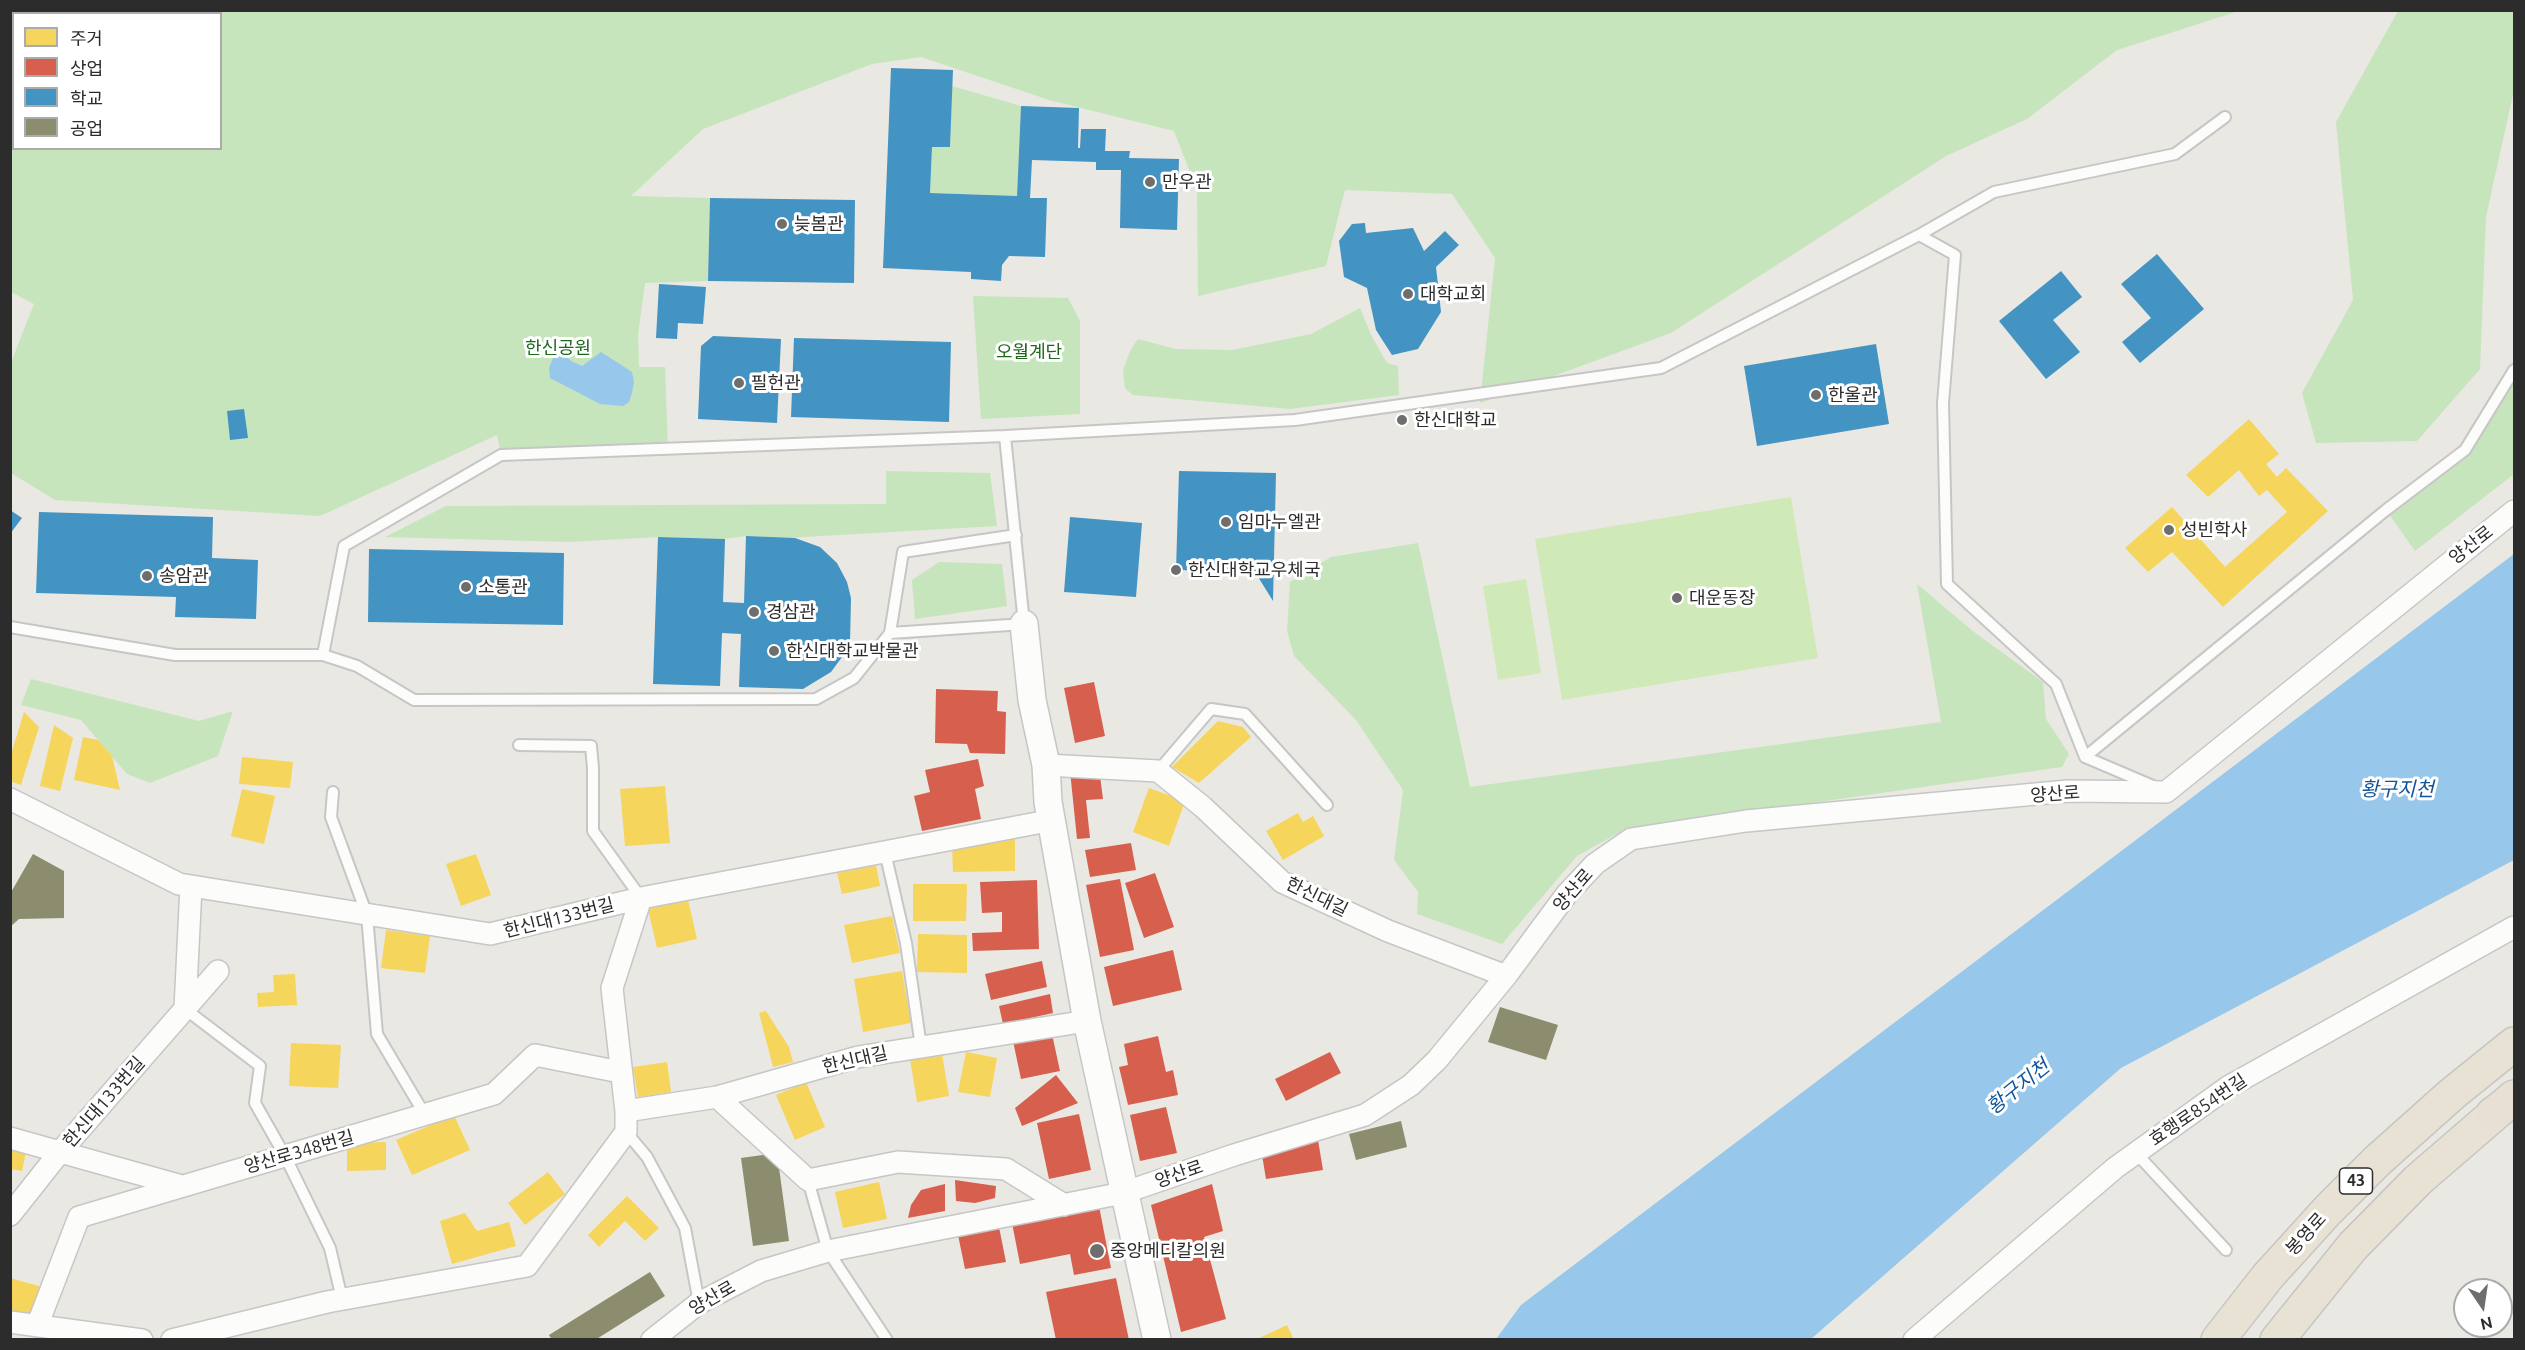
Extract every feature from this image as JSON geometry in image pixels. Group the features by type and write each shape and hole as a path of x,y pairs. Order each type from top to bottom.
{"highway":[{"name":"봉영로","path":"2218,1340 2276,1268 2369,1169 2452,1094 2514,1044"},
{"name":"43","path":"2277,1340 2353,1246 2418,1180 2507,1103"}],"street":[{"name":"양산로","path":"652,1340 699,1303 761,1271 828,1251 1123,1193 1234,1155 1365,1115 1412,1085 1437,1060 1506,976 1566,896 1595,864 1631,839 1746,821 2068,791 2166,792 2514,511"},
{"path":"1024,624 1032,700 1046,765 1048,802 1087,1021 1157,1340"},
{"path":"1046,765 1158,771"},
{"name":"한신대길","path":"1158,771 1203,807 1282,882 1388,931 1506,976"},
{"name":"한신대133번길","path":"10,799 179,884 490,934 641,898 1053,820"},
{"path":"185,1009 191,886"},
{"path":"172,1340 342,1299 527,1266 626,1132 626,1110 612,988 641,898"},
{"name":"효행로854번길","path":"1914,1340 2136,1153 2228,1087 2514,927"},
{"name":"한신대133번길","path":"10,1215 60,1152 218,971"},
{"name":"한신대길","path":"626,1110 717,1098 858,1057 1087,1021"},
{"name":"양산로348번길","path":"37,1326 79,1217 494,1094 535,1055 620,1072"},
{"path":"717,1098 808,1180 898,1162 1006,1169 1064,1205"},
{"name":"한신대133번길","path":"10,1138 182,1186"},
{"path":"10,1322 142,1340"}],"lane":[{"path":"323,655 344,546 501,455 1005,436 1295,420 1661,368 1919,235 1994,192 2175,154 2225,117"},
{"path":"1919,235 1956,255 1943,403 1947,584 2056,684 2085,757 2166,792"},
{"path":"2085,757 2386,510 2466,450 2514,370"},
{"path":"890,633 1024,624 1005,436"},
{"path":"10,627 175,655 323,655 357,666 414,700 816,699 854,678 890,633 903,552 1016,535"},
{"path":"1158,771 1211,709 1245,714 1327,805"},
{"path":"519,745 591,746 593,831 641,898"},
{"path":"333,792 331,817 367,915 377,1034 424,1115"},
{"path":"885,852 906,943 921,1047"},
{"path":"185,1009 260,1066 255,1103 285,1156 330,1248 342,1299"},
{"path":"626,1132 647,1157 685,1228 699,1303"},
{"path":"2136,1153 2226,1250"},
{"path":"808,1180 828,1251 887,1340"}],"green space":[{"name":"한신공원","path":"11,11 2239,11 2117,50 2027,119 1946,156 1671,333 1480,403 1495,258 1452,194 1345,190 1326,266 1198,296 1197,190 1174,131 1049,100 921,57 872,64 703,129 631,196 710,198 708,281 645,283 638,335 639,367 665,367 668,449 501,455 497,435 320,516 55,500 11,473 10,365 34,304 11,292"},
{"path":"2398,11 2514,11 2514,90 2486,217 2480,369 2417,441 2316,443 2302,393 2353,300 2336,122"},
{"path":"952,86 1021,106 1017,196 930,193 932,147 950,147"},
{"name":"오월계단","path":"973,296 1068,298 1080,321 1080,414 981,419"},
{"path":"1360,308 1371,335 1387,363 1398,366 1399,395 1290,409 1133,395 1125,388 1123,370 1131,349 1138,339 1176,349 1232,350 1311,334"},
{"path":"2514,370 2514,474 2415,551 2386,510 2465,450"},
{"path":"886,471 990,473 997,526 787,538 658,537 569,542 385,537 446,506 886,504"},
{"name":"대운동장","path":"1791,497 1818,658 1562,700 1535,539"},
{"path":"1418,543 1470,787 1941,722 1917,584 1974,632 2043,682 2046,719 2069,754 2062,767 1624,830 1577,856 1502,944 1417,914 1418,892 1394,860 1403,790 1356,720 1294,656 1287,631 1290,582 1331,557"},
{"path":"939,562 1002,564 1007,606 915,619 912,580"},
{"path":"1526,579 1541,673 1498,680 1483,586"},
{"path":"31,679 199,721 233,711 218,756 150,783 127,774 81,720 21,705"}],"water":[{"path":"601,352 632,372 634,382 632,393 629,402 623,406 600,404 550,378 549,368 555,353 563,353 571,361 582,366"},
{"name":"황구지천","path":"2514,554 2514,860 2121,1068 1811,1339 1496,1339 1521,1305"}],"building: 주거":[{"name":"성빈학사","path":"2249,419 2279,454 2266,464 2277,477 2286,468 2328,511 2223,607 2172,552 2148,572 2125,548 2172,507 2225,567 2287,512 2267,490 2259,496 2239,470 2208,497 2186,475"},
{"path":"24,712 39,727 21,785 10,781 10,758"},
{"path":"1218,721 1243,727 1251,737 1199,783 1172,767"},
{"path":"54,725 73,738 60,791 40,786"},
{"path":"83,737 98,740 112,756 120,790 74,780"},
{"path":"242,757 293,762 290,788 239,784"},
{"path":"665,786 670,843 625,846 620,789"},
{"path":"1149,788 1185,801 1169,846 1133,832"},
{"path":"242,789 275,796 264,844 231,836"},
{"path":"1298,813 1303,822 1313,816 1324,836 1283,860 1266,831"},
{"path":"1015,837 1015,871 953,872 952,846"},
{"path":"476,854 491,895 461,906 446,864"},
{"path":"876,865 880,886 842,894 837,873"},
{"path":"913,884 967,884 966,921 913,921"},
{"path":"688,900 697,939 657,948 648,909"},
{"path":"892,916 900,953 852,963 844,925"},
{"path":"386,930 430,936 425,973 381,968"},
{"path":"918,934 967,935 967,973 917,972"},
{"path":"902,971 911,1023 863,1032 854,979"},
{"path":"295,974 297,1005 258,1007 257,993 274,992 273,975"},
{"path":"766,1011 789,1047 793,1062 773,1067 759,1013"},
{"path":"291,1043 341,1045 338,1088 289,1086"},
{"path":"966,1052 997,1058 990,1097 958,1092"},
{"path":"942,1054 949,1096 917,1102 910,1059"},
{"path":"667,1062 671,1092 638,1097 633,1067"},
{"path":"806,1082 825,1127 795,1140 776,1095"},
{"path":"454,1115 470,1150 412,1175 396,1140"},
{"path":"386,1142 386,1170 347,1171 347,1143"},
{"path":"10,1149 26,1152 22,1171 10,1169"},
{"path":"548,1172 565,1194 525,1225 508,1203"},
{"path":"879,1182 887,1219 843,1228 835,1192"},
{"path":"627,1196 659,1228 645,1241 625,1221 599,1247 588,1235"},
{"path":"465,1213 477,1231 509,1222 516,1246 452,1264 440,1221"},
{"path":"10,1278 42,1287 33,1318 10,1312"},
{"path":"1287,1325 1294,1340 1255,1340"}],"building: 상업":[{"path":"1094,682 1105,736 1075,743 1064,688"},
{"path":"936,689 998,691 997,711 1006,712 1005,754 970,753 967,744 935,743"},
{"path":"978,759 984,786 975,789 981,819 922,831 914,796 930,792 925,770"},
{"path":"1099,768 1103,799 1086,800 1090,838 1077,839 1070,771"},
{"path":"1131,843 1136,870 1090,877 1085,850"},
{"path":"1155,873 1174,927 1144,938 1125,883"},
{"path":"1120,879 1134,950 1100,957 1086,885"},
{"path":"1037,880 1039,949 973,951 972,933 1002,932 1002,912 982,913 980,882"},
{"path":"1173,950 1182,990 1113,1006 1104,967"},
{"path":"1042,961 1047,987 991,1000 985,974"},
{"path":"1050,994 1053,1013 1003,1024 999,1006"},
{"path":"1052,1034 1060,1071 1021,1079 1013,1041"},
{"path":"1158,1036 1166,1072 1173,1070 1178,1095 1128,1105 1119,1067 1128,1065 1124,1044"},
{"path":"1330,1052 1341,1073 1286,1101 1275,1079"},
{"path":"1056,1075 1078,1103 1022,1126 1015,1108"},
{"path":"1166,1107 1177,1153 1140,1161 1130,1115"},
{"path":"1079,1114 1091,1170 1049,1179 1037,1123"},
{"path":"1318,1140 1323,1170 1266,1179 1261,1149"},
{"path":"955,1180 996,1186 995,1198 975,1203 956,1201"},
{"path":"945,1184 945,1211 908,1218 911,1205 921,1190"},
{"path":"1212,1184 1223,1231 1204,1237 1226,1319 1181,1332 1151,1205"},
{"path":"1099,1206 1111,1268 1074,1275 1070,1254 1020,1264 1012,1223"},
{"path":"999,1227 1006,1262 965,1269 958,1235"},
{"path":"1116,1278 1129,1340 1056,1340 1046,1292"}],"building: 학교":[{"name":"만우관","path":"891,68 953,70 950,147 932,147 930,193 1017,196 1021,106 1079,108 1078,148 1080,148 1081,129 1106,129 1105,151 1130,151 1129,158 1179,159 1177,230 1120,228 1121,170 1096,170 1096,162 1032,160 1030,198 1047,198 1045,257 1009,256 1002,265 1001,281 971,279 971,272 883,268"},
{"name":"늦봄관","path":"710,198 855,200 854,283 708,281"},
{"path":"1365,223 1366,233 1413,228 1424,251 1445,231 1459,245 1436,267 1441,312 1418,349 1392,355 1376,330 1367,288 1344,277 1339,241 1352,224"},
{"path":"2157,254 2204,309 2140,363 2122,342 2151,318 2121,284"},
{"path":"2061,271 2082,297 2053,320 2080,352 2046,379 1999,321"},
{"path":"659,284 706,287 703,324 678,323 677,339 656,338"},
{"name":"필헌관","path":"713,336 781,339 777,423 698,419 701,346"},
{"path":"794,338 951,342 949,422 791,417"},
{"name":"한울관","path":"1876,344 1889,424 1757,446 1744,366"},
{"path":"244,409 248,438 230,440 227,411"},
{"name":"임마누엘관","path":"1179,471 1276,473 1273,601 1255,572 1176,570"},
{"path":"10,510 22,518 10,534"},
{"name":"송암관","path":"39,512 213,517 212,558 258,560 256,619 175,617 176,597 36,593"},
{"path":"1070,517 1142,523 1136,597 1064,592"},
{"name":"경삼관","path":"746,536 795,538 820,547 837,563 847,582 851,598 850,644 845,653 831,672 803,689 739,687 741,634 722,633 720,686 653,684 658,537 725,539 723,602 744,603"},
{"name":"소통관","path":"369,549 564,553 563,625 368,622"}],"building: 공업":[{"path":"33,854 64,871 64,918 19,919 10,927 10,894"},
{"path":"1500,1007 1558,1025 1546,1060 1488,1042"},
{"path":"1401,1121 1407,1147 1356,1160 1349,1134"},
{"path":"777,1153 789,1241 753,1246 741,1158"},
{"path":"650,1272 665,1296 595,1340 552,1340 549,1335"}],"place":[{"name":"만우관","path":"1150,182"},
{"name":"늦봄관","path":"782,224"},
{"name":"대학교회","path":"1408,294"},
{"name":"필헌관","path":"739,383"},
{"name":"한울관","path":"1816,395"},
{"name":"한신대학교","path":"1402,420"},
{"name":"임마누엘관","path":"1226,522"},
{"name":"성빈학사","path":"2169,530"},
{"name":"한신대학교우체국","path":"1176,570"},
{"name":"송암관","path":"147,576"},
{"name":"소통관","path":"466,587"},
{"name":"대운동장","path":"1677,598"},
{"name":"경삼관","path":"754,612"},
{"name":"한신대학교박물관","path":"774,651"},
{"name":"중앙메디칼의원","path":"1097,1251"}]}
